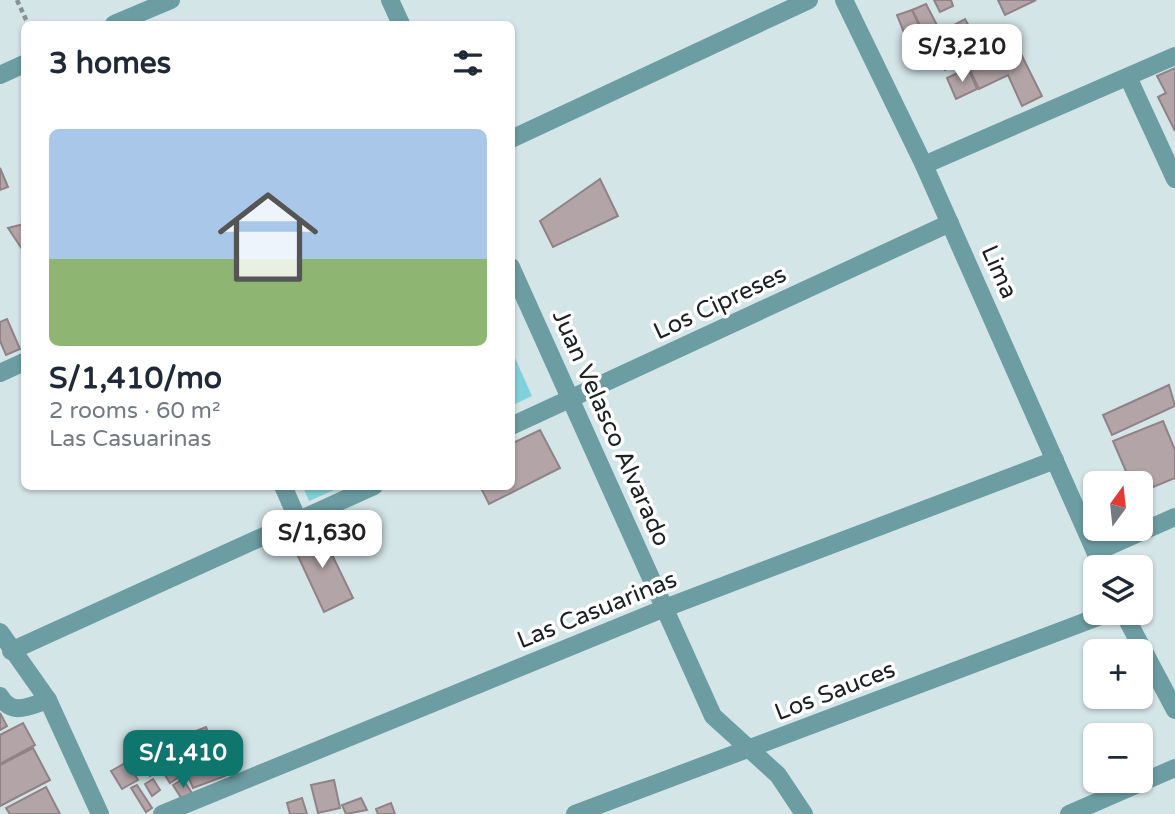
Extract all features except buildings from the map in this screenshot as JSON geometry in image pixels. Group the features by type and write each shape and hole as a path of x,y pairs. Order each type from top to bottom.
{"street":[{"path":"121,21 171,0"},
{"path":"390,0 400,21"},
{"path":"515,137 809,0"},
{"name":"Lima","path":"844,0 924,165 1097,555"},
{"path":"924,165 1175,56"},
{"path":"0,75 21,65"},
{"path":"1128,77 1175,178"},
{"name":"Los Cipreses","path":"515,424 950,223"},
{"name":"Juan Velasco Alvarado","path":"515,276 713,716 778,775 804,814"},
{"path":"0,373 21,363"},
{"name":"Las Casuarinas","path":"162,814 665,608 1055,460"},
{"path":"285,490 298,520"},
{"path":"11,651 365,490"},
{"path":"1108,555 1175,517"},
{"name":"Los Sauces","path":"575,814 1083,623"},
{"path":"1130,625 1175,710"},
{"path":"0,632 48,700 100,814"},
{"path":"0,695 5,704 18,710 48,700"},
{"path":"1069,814 1175,768"}],"path":[{"path":"17,0 27,21"}],"shaded area":[{"path":"515,358 532,396 515,404"},
{"path":"304,490 334,490 309,501"}]}
